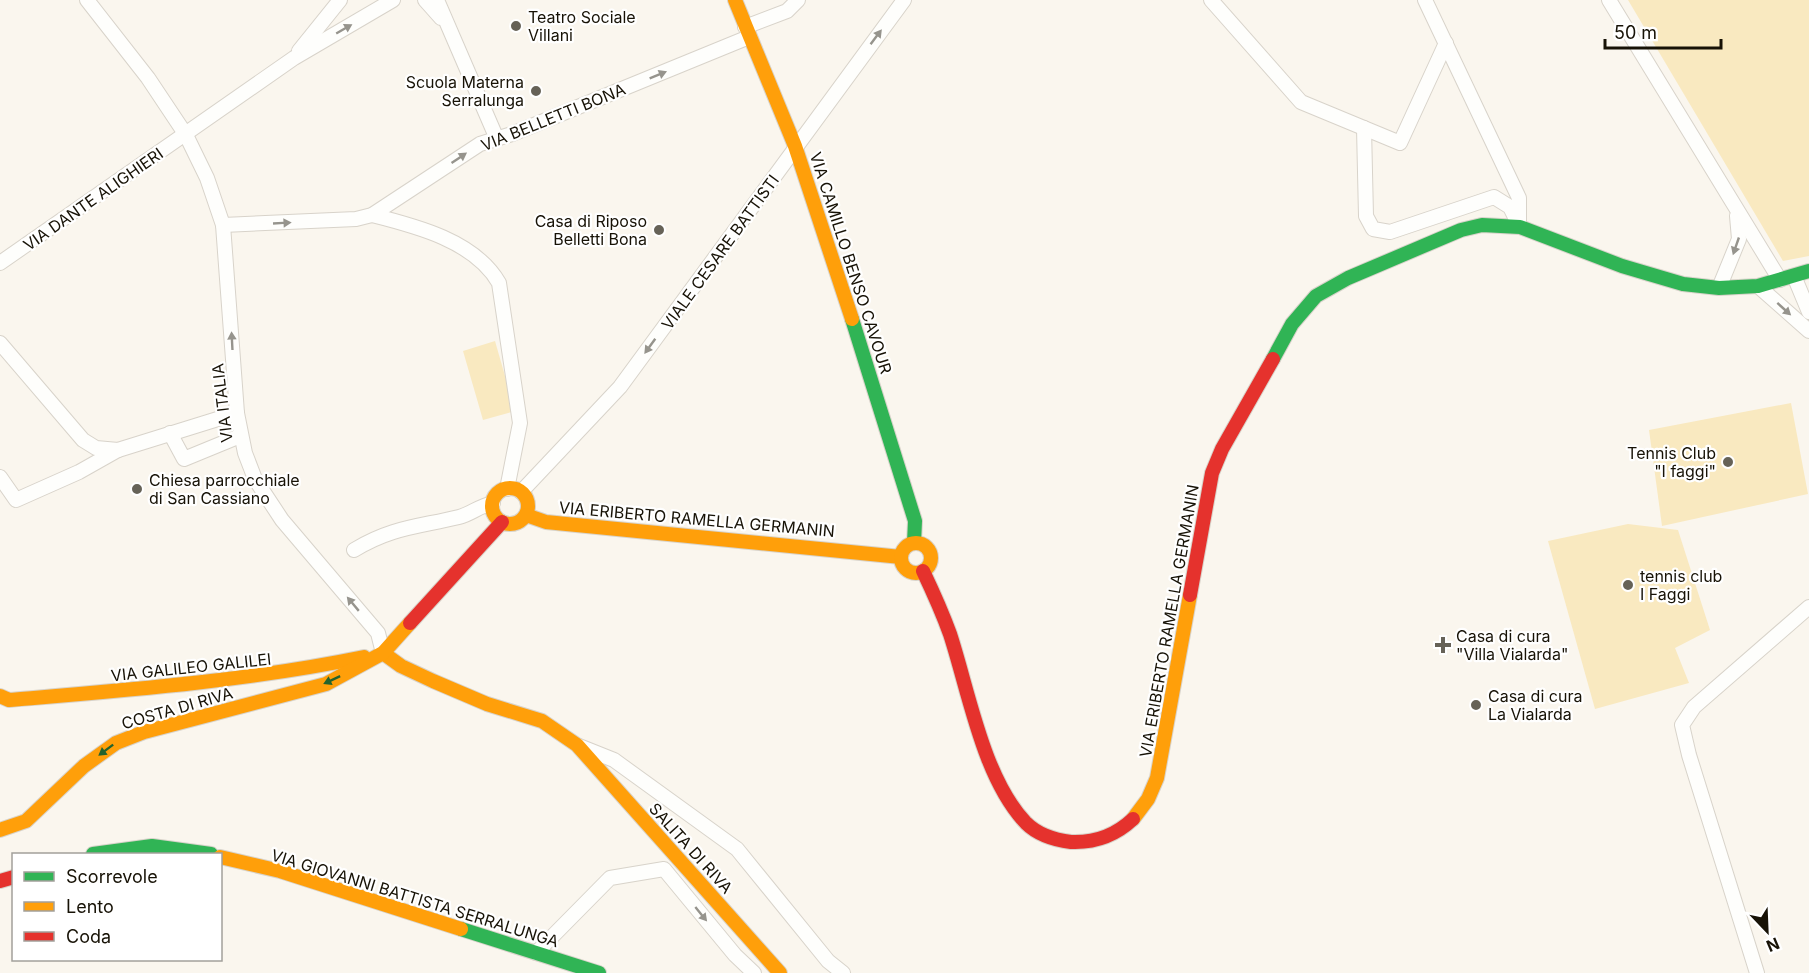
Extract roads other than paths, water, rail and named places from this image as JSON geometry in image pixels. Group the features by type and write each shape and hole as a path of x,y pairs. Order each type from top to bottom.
{"street":[{"name":"VIA ITALIA","path":"87,0 148,78 186,135 207,178 224,225 237,413 240,436 255,479 282,520 378,633 383,653"},
{"path":"294,58 340,0"},
{"path":"294,58 388,3 406,0"},
{"path":"412,0 430,1 450,28 497,139"},
{"name":"VIA CAMILLO BENSO CAVOUR","path":"735,0 795,146 824,228 915,521 914,543"},
{"name":"VIA BELLETTI BONA","path":"224,225 356,219 372,215 480,144 497,139 747,32 787,11 798,0"},
{"name":"VIALE CESARE BATTISTI","path":"514,490 620,387 904,0"},
{"path":"1211,0 1300,102 1400,143 1446,43"},
{"path":"1425,0 1519,198 1520,227"},
{"path":"1609,0 1733,202 1809,312"},
{"name":"VIA DANTE ALIGHIERI","path":"0,263 294,58"},
{"path":"1364,128 1366,216 1372,229 1390,232 1494,197 1510,207 1520,227"},
{"path":"1719,288 1739,239 1739,221 1733,202"},
{"path":"372,215 441,235 485,265 499,283 520,423 514,490"},
{"name":"VIA ERIBERTO RAMELLA GERMANIN","path":"922,571 942,611 997,776 1015,812 1039,832 1068,842 1085,842 1114,833 1138,814 1157,778 1212,473 1222,449 1292,324 1316,296 1348,278 1461,230 1482,225 1520,227 1652,276 1683,284 1719,288 1758,286 1809,271"},
{"path":"1758,286 1809,331"},
{"path":"0,343 83,440 96,448 118,450"},
{"path":"0,477 16,500 79,472 118,450 237,413"},
{"path":"171,433 184,459 240,436"},
{"path":"514,490 527,500 525,515 513,524 502,522 494,514 493,503 497,494 514,490"},
{"path":"354,550 375,537 403,527 462,516 478,506 493,503"},
{"name":"VIA ERIBERTO RAMELLA GERMANIN","path":"525,515 546,522 901,556"},
{"name":"COSTA DI RIVA","path":"0,830 26,821 84,766 116,743 144,732 326,684 383,653 502,522"},
{"path":"914,543 924,545 930,553 929,563 922,571 914,572 906,568 901,556 905,547 914,543"},
{"path":"1757,973 1689,755 1682,725 1694,707 1726,677 1809,607"},
{"path":"383,653 401,666 433,681 487,704 542,721 577,745 614,760 737,849 828,961 843,973"},
{"name":"VIA GALILEO GALILEI","path":"3,699 168,687 294,673 383,653"},
{"name":"SALITA DI RIVA","path":"577,745 780,973"},
{"path":"106,853 152,846 198,853"},
{"name":"VIA GIOVANNI BATTISTA SERRALUNGA","path":"222,857 280,871 599,973"},
{"name":"SALITA DI RIVA","path":"536,953 610,878 664,869 735,955 754,973"}],"place":[{"name":"Teatro Sociale Villani","path":"516,26"},
{"name":"Scuola Materna Serralunga","path":"536,91"},
{"name":"Casa di Riposo Belletti Bona","path":"659,230"},
{"name":"Tennis Club \"I faggi\"","path":"1728,462"},
{"name":"Chiesa parrocchiale di San Cassiano","path":"137,489"},
{"name":"tennis club I Faggi","path":"1628,585"},
{"name":"Casa di cura \"Villa Vialarda\"","path":"1443,645"},
{"name":"Casa di cura La Vialarda","path":"1476,705"}]}
